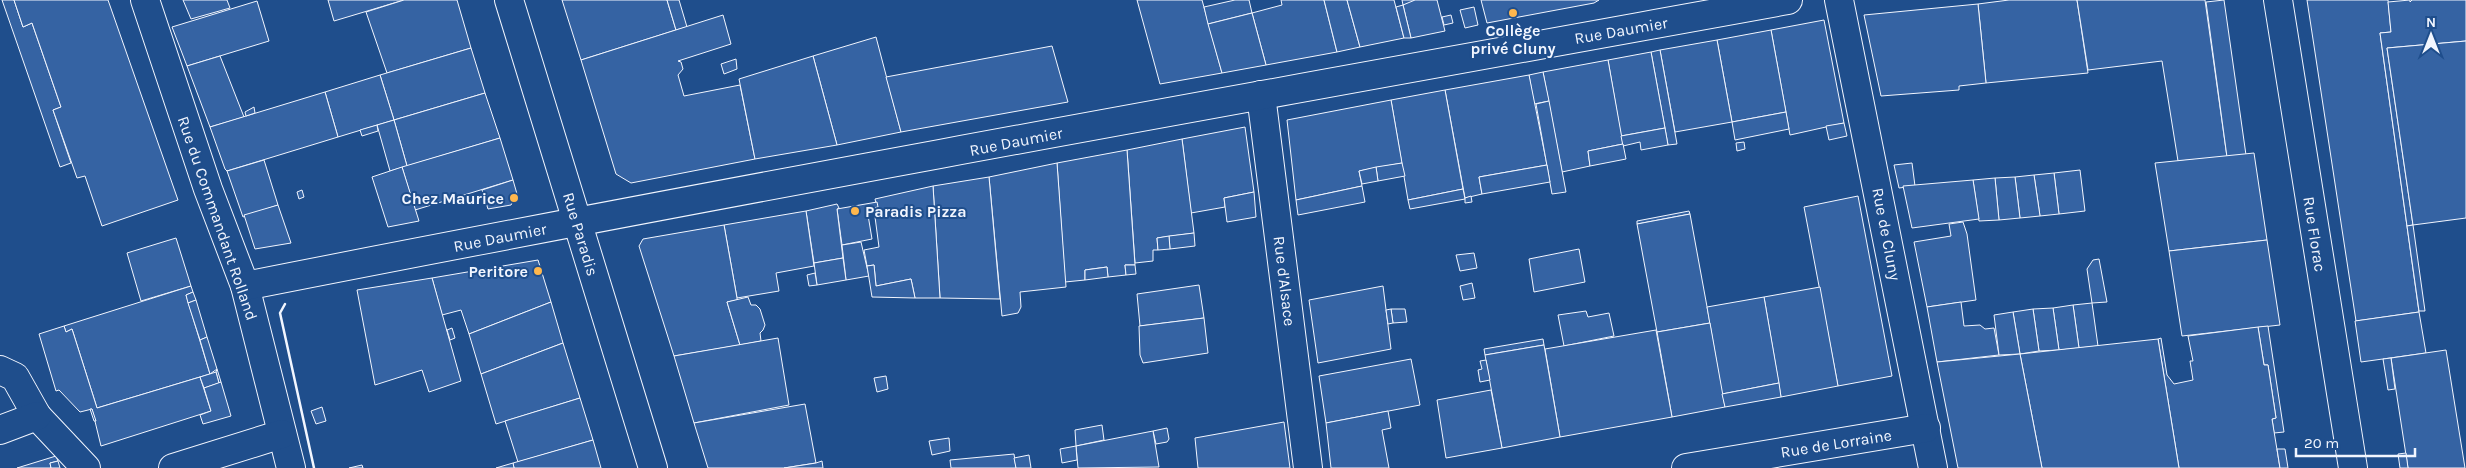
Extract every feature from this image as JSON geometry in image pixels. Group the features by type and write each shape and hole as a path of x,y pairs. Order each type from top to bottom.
{"street":[{"name":"Rue du Commandant Rolland","path":"144,0 208,189 245,286 291,468"},
{"name":"Rue Paradis","path":"509,0 653,468"},
{"name":"Rue Daumier","path":"245,286 1261,95 1788,0"},
{"name":"Rue de Cluny","path":"1839,0 1933,468"},
{"name":"Rue Florac","path":"2278,0 2353,468"},
{"name":"Rue d'Alsace","path":"1261,95 1308,468"},
{"path":"0,370 15,377 37,416 86,468"},
{"path":"0,430 37,416"},
{"name":"Rue de Lorraine","path":"1686,468 1926,428"},
{"path":"173,468 282,434"}],"building":[{"path":"2,0 14,0 23,27 32,23 61,107 53,110 71,163 60,167"},
{"path":"14,0 108,0 178,200 102,226 85,176 77,178 53,110 61,107 32,23 23,27"},
{"path":"183,0 227,0 230,8 191,19"},
{"path":"328,0 404,0 334,21"},
{"path":"404,0 457,0 471,48 387,73 366,12"},
{"path":"562,0 667,0 676,30 581,60"},
{"path":"667,0 679,0 687,27 676,30"},
{"path":"1137,0 1202,0 1222,73 1160,84"},
{"path":"1235,0 1249,0 1252,13 1208,24 1204,7"},
{"path":"1281,0 1324,0 1337,52 1266,65 1252,13 1282,5"},
{"path":"1324,0 1347,0 1360,47 1337,52"},
{"path":"1347,0 1394,0 1404,38 1360,47"},
{"path":"1402,0 1415,0 1416,2 1403,5"},
{"path":"1415,0 1437,0 1445,31 1411,38 1403,5"},
{"name":"Collège privé Cluny","path":"1481,0 1599,0 1594,3 1487,23"},
{"path":"2009,0 2077,0 2088,73 1986,83 1978,4"},
{"path":"2077,0 2205,0 2227,157 2178,161 2162,61 2088,70"},
{"path":"2224,0 2246,155 2227,157 2206,2"},
{"path":"2307,0 2388,0 2391,32 2380,33 2419,312 2356,321"},
{"path":"2410,0 2410,2 2412,0 2466,0 2466,41 2387,48 2413,225 2407,226 2380,33 2391,32 2388,2"},
{"path":"257,1 269,41 187,66 172,27"},
{"path":"1978,4 1986,83 1959,86 1959,90 1881,96 1864,15"},
{"path":"1403,5 1411,38 1404,38 1396,7"},
{"path":"1474,7 1478,25 1465,28 1460,10"},
{"path":"1252,13 1266,65 1222,73 1208,24"},
{"path":"723,15 731,44 678,61 681,62 683,69 678,75 684,96 740,85 755,159 631,183 616,174 581,60"},
{"path":"1451,15 1453,23 1444,25 1442,17"},
{"path":"1824,20 1844,123 1790,135 1771,30"},
{"path":"1771,30 1786,112 1732,122 1717,40"},
{"path":"876,37 901,132 837,145 813,56"},
{"path":"1717,40 1732,122 1675,132 1660,50"},
{"path":"2466,41 2466,218 2413,225 2387,48"},
{"path":"1052,46 1068,102 901,132 886,77"},
{"path":"471,48 485,93 394,120 380,75"},
{"path":"1660,50 1677,144 1668,145 1651,52"},
{"path":"1651,52 1665,128 1621,136 1608,60"},
{"path":"220,56 244,117 210,127 187,66"},
{"path":"813,56 837,145 755,159 739,79"},
{"path":"736,59 737,69 724,74 721,64"},
{"path":"1608,60 1623,144 1588,151 1590,166 1562,172 1543,72"},
{"path":"1543,72 1549,101 1534,104 1529,75"},
{"path":"380,75 394,120 338,137 325,92"},
{"path":"1529,75 1547,165 1479,177 1482,194 1465,198 1445,90"},
{"path":"1445,90 1463,189 1408,200 1391,100"},
{"path":"325,92 338,137 227,171 225,169 210,127"},
{"path":"485,93 500,138 407,166 394,120"},
{"path":"1391,100 1402,163 1359,171 1362,186 1296,200 1287,120"},
{"path":"1549,101 1566,192 1552,194 1536,104"},
{"path":"254,107 255,113 246,116 245,112"},
{"path":"1786,112 1789,129 1735,140 1732,122"},
{"path":"394,120 407,166 390,171 377,125"},
{"path":"1844,123 1847,136 1829,140 1826,126"},
{"path":"377,125 378,131 362,136 360,130"},
{"path":"1245,127 1254,192 1224,198 1225,207 1191,213 1182,139"},
{"path":"1665,128 1668,145 1641,150 1640,142 1623,146 1621,136"},
{"path":"500,138 513,180 415,210 402,167"},
{"path":"1182,139 1194,233 1157,238 1158,250 1153,250 1153,261 1135,263 1127,150"},
{"path":"1744,142 1745,149 1737,151 1736,143"},
{"path":"1623,144 1626,159 1590,166 1588,151"},
{"path":"1127,150 1135,265 1125,265 1126,275 1108,277 1107,267 1085,270 1085,280 1065,282 1057,163"},
{"path":"2254,153 2267,240 2169,251 2155,163"},
{"path":"264,160 278,205 243,217 227,171"},
{"path":"1057,163 1066,287 1020,292 1021,307 1018,313 1002,316 989,177"},
{"path":"1402,163 1405,176 1378,181 1376,167"},
{"path":"1912,163 1915,186 1899,188 1894,165"},
{"path":"1547,165 1550,182 1482,194 1479,177"},
{"path":"402,167 419,221 388,227 372,177"},
{"path":"1376,167 1378,181 1362,184 1359,171"},
{"path":"2080,170 2085,211 2059,214 2054,173"},
{"path":"2054,173 2059,214 2040,216 2034,175"},
{"path":"2034,175 2040,216 2020,218 2015,177"},
{"path":"989,177 1000,299 940,298 933,186"},
{"path":"2015,177 2020,218 1999,220 1995,178"},
{"path":"1995,178 1999,220 1979,221 1973,180"},
{"path":"513,180 517,194 511,205 488,209 482,190"},
{"path":"1973,180 1979,219 1912,228 1903,186"},
{"path":"933,186 940,298 915,298 911,279 876,286 874,265 867,266 864,250 879,247 875,217 879,216 875,199"},
{"path":"1362,186 1365,202 1298,215 1296,200"},
{"path":"1463,189 1465,199 1410,209 1408,200"},
{"path":"302,190 304,197 299,199 297,192"},
{"path":"1254,192 1256,217 1227,222 1224,198"},
{"path":"1471,196 1472,202 1465,203 1465,198"},
{"path":"1858,196 1892,376 1838,386 1804,207"},
{"path":"877,202 878,207 867,209 872,239 842,245 837,209"},
{"path":"837,204 839,208 837,209 843,258 814,263 806,211"},
{"path":"278,205 291,243 255,249 244,215"},
{"path":"806,211 814,266 776,273 779,291 737,298 724,225"},
{"path":"1689,211 1690,214 1637,224 1637,221"},
{"path":"1690,214 1710,323 1657,332 1637,224"},
{"path":"1963,222 1967,234 1976,300 1927,307 1914,242 1951,236 1949,224"},
{"path":"724,225 737,298 737,300 727,302 740,345 674,356 639,246 643,239"},
{"path":"2413,225 2425,311 2419,311 2407,226"},
{"path":"1194,233 1195,246 1170,249 1169,236"},
{"path":"1169,236 1170,249 1158,250 1157,238"},
{"path":"176,238 191,286 141,301 127,253"},
{"path":"2267,240 2280,325 2182,336 2169,251"},
{"path":"861,242 869,276 846,280 842,245"},
{"path":"1579,249 1585,282 1534,292 1529,259"},
{"path":"1474,253 1477,268 1460,271 1456,255"},
{"path":"843,258 846,280 817,285 814,263"},
{"path":"2099,259 2107,302 2092,303 2087,269 2093,260"},
{"path":"538,260 551,302 469,334 461,310 442,315 432,278"},
{"path":"874,265 876,286 911,279 915,298 872,297 867,266"},
{"path":"1125,265 1135,265 1136,274 1126,275"},
{"path":"1107,267 1108,277 1085,280 1085,270"},
{"path":"815,273 817,285 809,286 807,275"},
{"path":"432,278 461,381 429,392 422,370 375,385 357,290"},
{"path":"1472,283 1475,298 1463,300 1460,286"},
{"path":"1199,285 1204,318 1140,326 1137,294"},
{"path":"191,286 193,292 186,295 210,374 97,408 72,329 66,332 64,326"},
{"path":"1383,286 1391,349 1318,363 1309,300"},
{"path":"1820,287 1838,386 1781,397 1764,297"},
{"path":"193,292 196,300 188,303 186,295"},
{"path":"748,297 751,305 756,305 760,309 765,325 760,333 761,341 740,345 727,302"},
{"path":"1764,297 1779,383 1722,394 1707,307"},
{"path":"196,300 207,337 200,340 188,303"},
{"path":"551,302 563,343 481,374 469,334"},
{"path":"1961,302 1964,326 1980,325 1985,329 1994,328 1999,355 1937,362 1927,307"},
{"path":"2092,303 2098,346 2079,348 2073,305"},
{"path":"2073,305 2079,348 2059,350 2053,308"},
{"path":"2053,308 2059,350 2039,351 2033,309"},
{"path":"1391,309 1405,309 1407,322 1393,323"},
{"path":"1391,309 1393,323 1388,324 1386,310"},
{"path":"2033,309 2039,351 2020,354 2013,312"},
{"path":"1586,311 1588,317 1609,313 1614,336 1564,346 1558,315"},
{"path":"2013,312 2020,354 1999,355 1994,315"},
{"path":"2419,312 2426,353 2361,362 2355,321"},
{"path":"1204,318 1208,353 1143,363 1140,355 1139,326"},
{"path":"1710,323 1725,407 1672,417 1657,332"},
{"path":"64,326 66,332 72,329 97,408 200,377 211,411 101,446 92,409 80,412 59,390 56,391 39,334"},
{"path":"2268,326 2284,432 2274,433 2272,419 2276,418 2268,365 2264,365 2258,327"},
{"path":"2258,327 2264,365 2268,365 2276,418 2272,419 2280,468 2179,468 2158,339 2161,338 2167,375 2174,384 2193,380 2190,361 2193,361 2188,336"},
{"path":"452,328 455,338 450,340 447,330"},
{"path":"1656,330 1672,417 1560,437 1545,349"},
{"path":"207,337 217,369 210,374 200,340"},
{"path":"778,338 789,405 694,423 674,356"},
{"path":"1543,339 1544,345 1485,355 1484,349"},
{"path":"2158,339 2179,468 2042,468 2020,354"},
{"path":"563,343 580,398 496,424 481,374"},
{"path":"1544,345 1560,437 1502,448 1485,355"},
{"path":"2446,350 2465,468 2408,468 2391,358"},
{"path":"2020,354 2042,468 1958,468 1937,362"},
{"path":"2391,358 2395,389 2388,390 2383,359"},
{"path":"1411,359 1420,405 1326,423 1319,376"},
{"path":"1486,360 1490,380 1480,382 1478,370 1482,369 1480,361"},
{"path":"217,369 221,382 219,383 216,372"},
{"path":"216,372 219,383 204,388 200,377"},
{"path":"886,376 888,389 877,392 874,378"},
{"path":"221,382 231,416 203,424 200,415 211,411 204,388"},
{"path":"1779,383 1781,397 1725,407 1722,394"},
{"path":"1491,390 1502,448 1446,458 1437,400"},
{"path":"580,398 593,440 518,462 505,421"},
{"path":"805,404 816,463 784,468 708,468 694,423"},
{"path":"322,407 326,421 316,424 311,411"},
{"path":"90,409 92,409 96,421 94,421"},
{"path":"1388,411 1391,428 1382,430 1389,468 1331,468 1326,423"},
{"path":"1284,422 1290,468 1198,468 1195,438"},
{"path":"1102,425 1104,440 1076,446 1075,430"},
{"path":"1167,428 1169,439 1167,442 1156,444 1153,431"},
{"path":"1153,431 1159,467 1078,468 1076,446"},
{"path":"949,438 950,451 932,455 929,441"},
{"path":"593,440 601,468 514,468 513,463"},
{"path":"1076,446 1077,460 1062,463 1060,449"},
{"path":"2277,449 2285,449 2288,468 2280,468"},
{"path":"2406,453 2408,468 2400,468 2398,454"},
{"path":"1014,454 1016,468 951,468 950,460"},
{"path":"1029,455 1031,468 1016,468 1014,458"},
{"path":"56,456 58,461 50,463 51,468 17,468"},
{"path":"58,461 60,468 51,468 50,463"},
{"path":"822,461 823,468 784,468 816,463"},
{"path":"513,463 514,468 496,468"},
{"path":"362,465 363,468 349,468"}],"wall":[{"path":"285,304 280,313 314,468"}],"place":[{"name":"Collège privé Cluny","path":"1513,13"},
{"name":"Chez Maurice","path":"514,198"},
{"name":"Paradis Pizza","path":"855,211"},
{"name":"Peritore","path":"538,271"}]}
